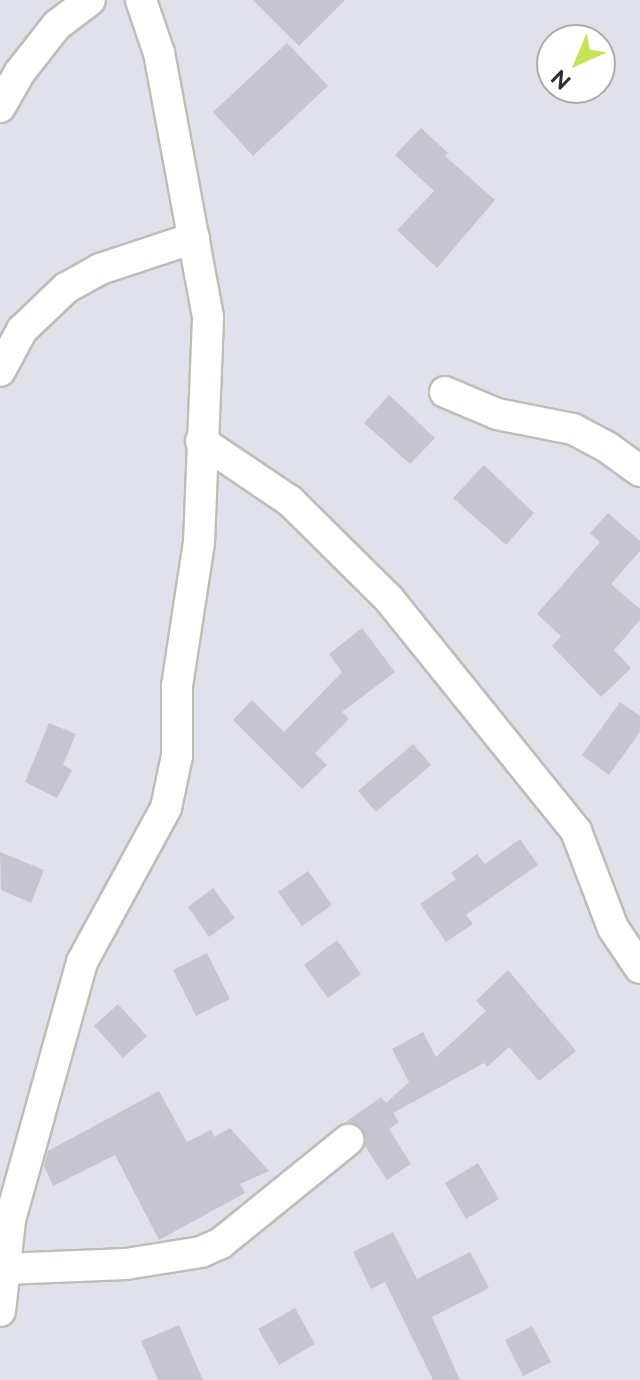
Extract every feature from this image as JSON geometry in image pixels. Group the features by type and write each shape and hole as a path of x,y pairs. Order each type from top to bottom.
{"street":[{"path":"0,107 20,72 57,25 90,0"},
{"path":"0,1311 10,1220 82,962 166,808 177,756 177,686 199,543 208,317 159,53 141,0"},
{"path":"0,371 22,330 66,288 100,269 194,238"},
{"path":"445,392 497,414 573,429 607,447 640,471"},
{"path":"201,441 290,501 389,599 576,831 613,928 640,968"},
{"path":"4,1269 126,1264 201,1252 221,1243 348,1140"}],"building":[{"path":"253,0 345,0 299,46"},
{"path":"287,43 328,86 253,156 213,112"},
{"path":"421,128 448,153 445,156 495,200 437,268 397,230 434,191 395,155"},
{"path":"389,395 435,438 410,464 364,423"},
{"path":"484,465 534,513 506,545 453,498"},
{"path":"608,513 640,541 640,551 611,584 640,609 640,620 614,650 631,668 601,697 552,646 561,636 537,614 600,542 590,533"},
{"path":"362,628 395,672 342,712 349,719 315,753 327,765 302,789 233,720 252,700 284,732 342,672 329,654"},
{"path":"620,702 640,716 640,732 609,775 582,755"},
{"path":"49,723 76,734 63,765 72,770 57,798 25,782"},
{"path":"413,744 431,765 376,812 358,791"},
{"path":"520,839 538,865 466,915 473,924 446,942 420,904 456,879 451,873 477,854 485,864"},
{"path":"0,852 44,870 31,903 1,890"},
{"path":"308,871 332,905 302,926 278,892"},
{"path":"213,888 235,918 209,937 188,907"},
{"path":"337,940 361,974 328,998 304,965"},
{"path":"207,953 230,999 196,1016 173,970"},
{"path":"508,970 576,1051 539,1081 509,1047 487,1067 484,1063 393,1113 399,1122 389,1129 411,1164 387,1180 365,1146 362,1129 347,1121 381,1097 386,1103 409,1082 392,1049 423,1032 436,1057 486,1011 476,1001"},
{"path":"118,1004 147,1036 123,1058 94,1026"},
{"path":"159,1091 187,1142 211,1130 214,1137 230,1128 269,1171 240,1184 245,1193 159,1240 115,1155 53,1186 44,1166 48,1151"},
{"path":"478,1163 499,1199 466,1219 445,1183"},
{"path":"393,1232 417,1279 470,1252 489,1288 432,1317 460,1380 433,1380 385,1282 371,1289 353,1252"},
{"path":"295,1308 315,1344 279,1365 258,1329"},
{"path":"179,1325 203,1380 158,1380 141,1341"},
{"path":"532,1326 551,1362 523,1376 505,1340"}]}
